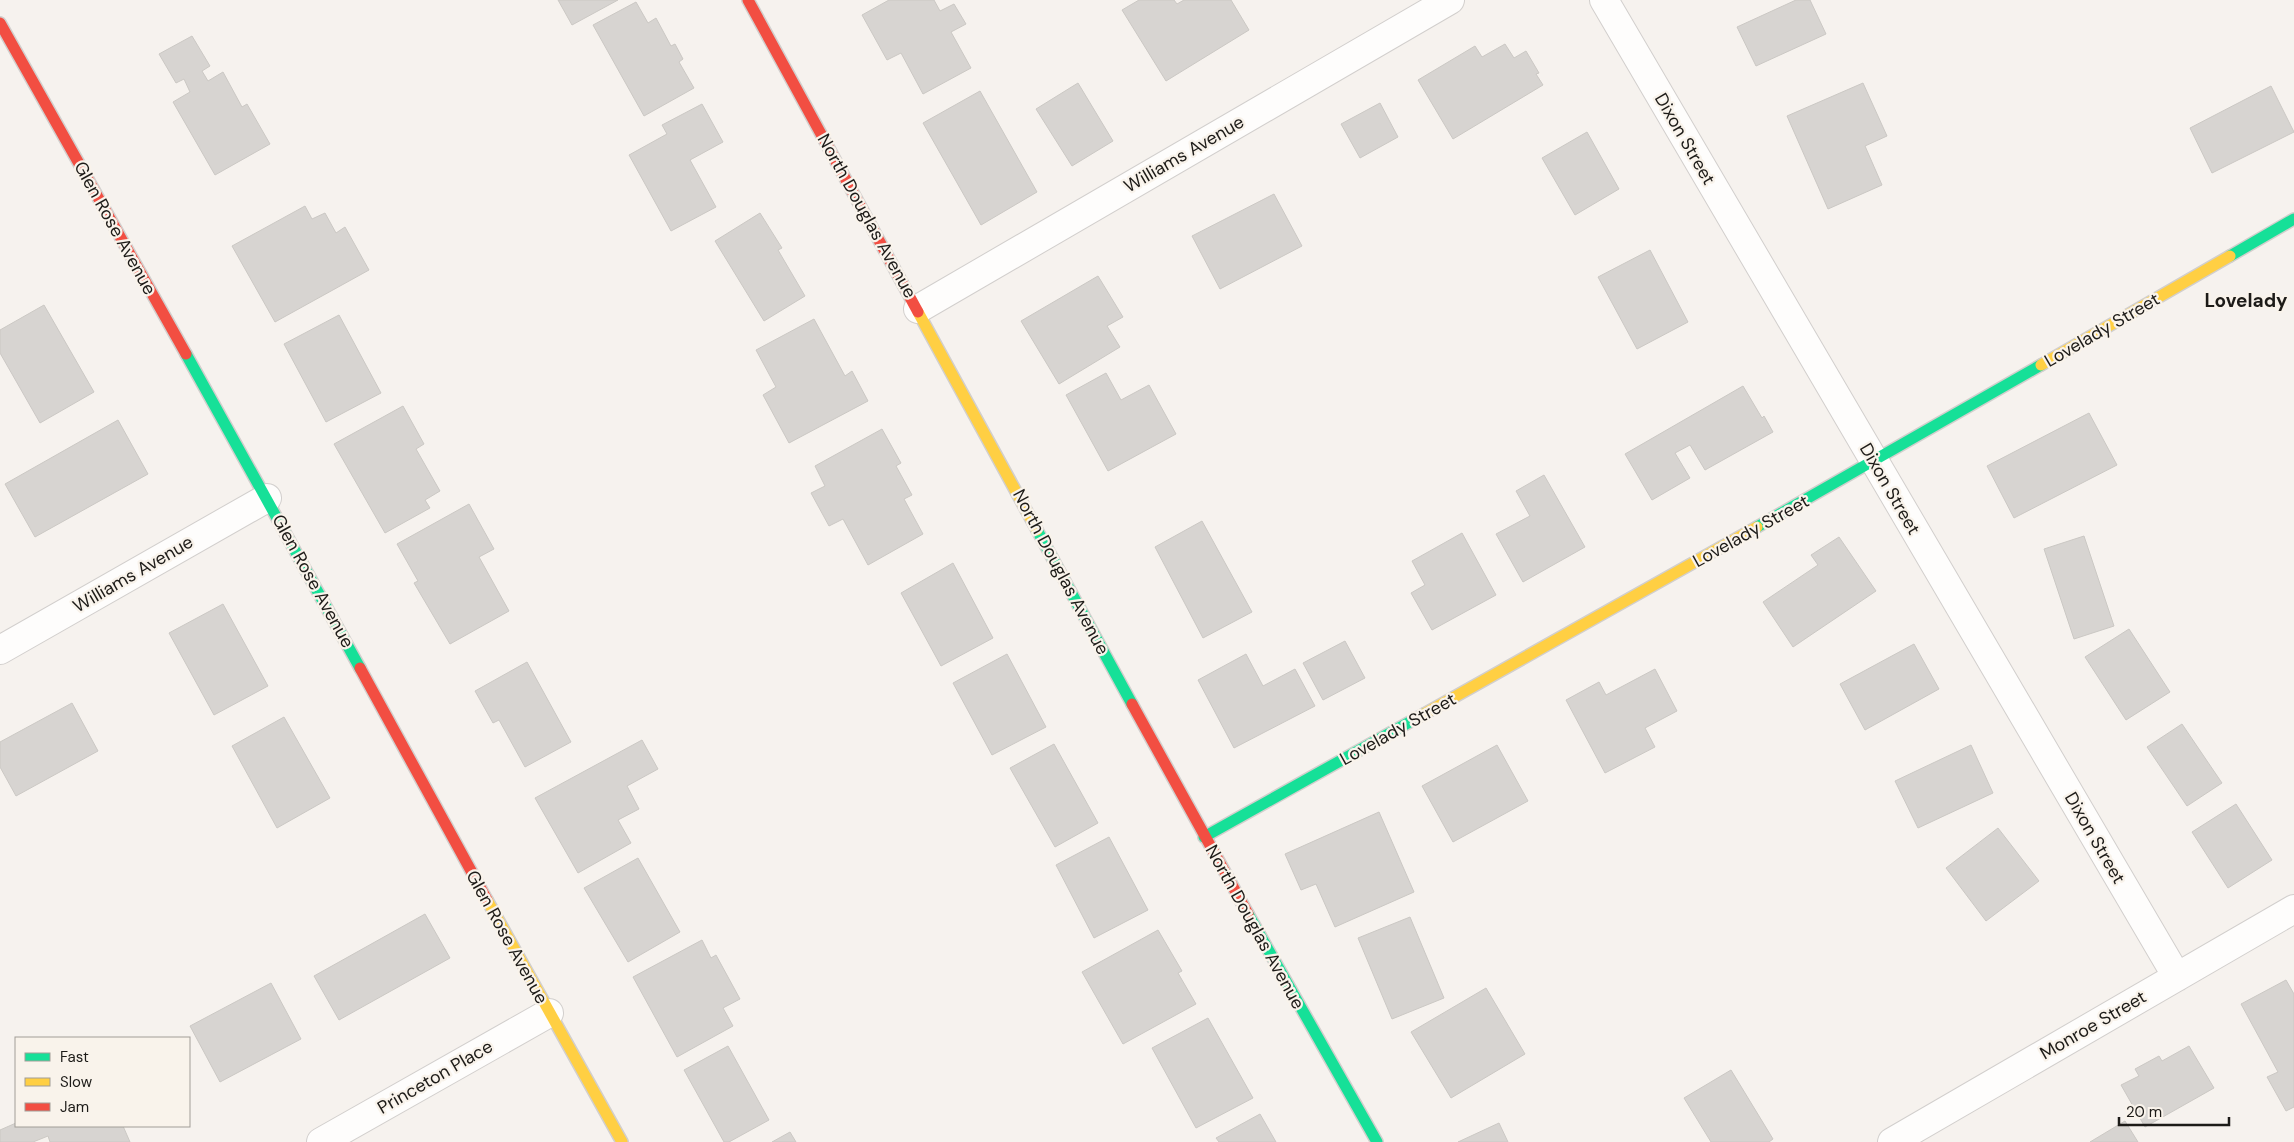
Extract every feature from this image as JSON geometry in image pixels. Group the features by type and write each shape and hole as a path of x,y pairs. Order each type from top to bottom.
{"street":[{"name":"North Douglas Avenue","path":"748,0 1204,837 1377,1142"},
{"name":"Williams Avenue","path":"918,309 1450,0"},
{"name":"Dixon Street","path":"1604,0 2177,977"},
{"name":"Glen Rose Avenue","path":"0,22 267,498 549,1013 622,1142"},
{"name":"Lovelady Street","path":"1204,837 1874,462 2294,219"},
{"name":"Williams Avenue","path":"0,650 267,498"},
{"name":"Monroe Street","path":"1892,1142 2294,909"},
{"name":"Princeton Place","path":"321,1142 549,1013"}],"building":[{"path":"558,0 618,0 572,25"},
{"path":"889,0 934,0 940,11 954,4 966,24 951,32 971,68 923,94 901,53 887,60 862,15"},
{"path":"1139,0 1174,0 1177,4 1184,0 1231,0 1249,30 1166,81 1122,10"},
{"path":"1796,0 1810,0 1826,34 1756,66 1737,27"},
{"path":"636,2 648,23 656,18 671,46 675,44 683,59 679,62 694,88 644,116 593,25"},
{"path":"192,36 210,66 202,71 208,81 223,72 242,107 247,104 270,144 215,175 173,102 190,92 184,79 176,83 159,54"},
{"path":"1505,44 1514,58 1526,51 1539,73 1536,74 1543,85 1453,139 1418,80 1475,46 1482,57"},
{"path":"1078,83 1113,141 1072,166 1036,109"},
{"path":"1863,83 1887,136 1865,146 1882,185 1828,209 1787,116"},
{"path":"2271,86 2294,132 2212,173 2190,128"},
{"path":"980,91 1037,192 981,225 923,123"},
{"path":"1380,103 1398,137 1360,158 1341,124"},
{"path":"702,104 723,142 690,160 716,207 671,231 629,155 667,134 662,125"},
{"path":"1587,132 1619,189 1575,215 1542,158"},
{"path":"1274,194 1302,246 1220,289 1192,236"},
{"path":"305,206 312,219 325,213 336,233 345,227 369,270 275,322 232,246"},
{"path":"760,213 782,248 778,250 805,296 764,321 715,241"},
{"path":"1650,250 1688,322 1637,349 1598,277"},
{"path":"1098,276 1123,317 1107,326 1120,347 1059,384 1021,321"},
{"path":"44,305 94,392 40,423 0,353 0,330"},
{"path":"339,315 381,393 326,422 284,344"},
{"path":"814,319 845,376 852,371 868,401 789,443 763,395 776,387 756,350"},
{"path":"1106,373 1121,400 1149,385 1176,434 1108,471 1066,395"},
{"path":"1743,386 1762,418 1764,416 1773,432 1705,470 1690,445 1675,453 1690,478 1652,500 1625,454"},
{"path":"403,406 424,444 416,449 440,491 425,500 430,508 385,533 334,444"},
{"path":"2089,413 2117,465 2014,518 1987,466"},
{"path":"118,420 148,474 35,537 5,484"},
{"path":"882,429 901,463 896,466 912,495 904,499 923,534 868,565 843,519 829,526 811,493 825,486 815,466"},
{"path":"1544,475 1585,547 1523,582 1496,534 1530,516 1516,491"},
{"path":"469,504 494,549 479,557 509,611 450,644 414,583 418,581 397,544"},
{"path":"1202,521 1252,612 1203,638 1155,547"},
{"path":"1462,533 1496,595 1432,630 1411,593 1425,585 1412,561"},
{"path":"2084,536 2114,626 2074,639 2044,549"},
{"path":"1839,537 1876,591 1793,647 1763,602 1818,565 1811,555"},
{"path":"953,563 993,638 941,666 901,593"},
{"path":"223,604 268,686 214,715 169,633"},
{"path":"2129,629 2170,692 2126,720 2085,657"},
{"path":"1345,641 1365,678 1323,700 1303,663"},
{"path":"1914,644 1939,689 1865,730 1840,684"},
{"path":"1007,654 1046,727 992,755 953,683"},
{"path":"1246,654 1263,686 1295,669 1315,706 1234,748 1198,680"},
{"path":"527,662 571,742 525,767 499,720 493,723 475,691"},
{"path":"1655,669 1677,711 1645,728 1655,747 1605,773 1566,700 1599,682 1606,695"},
{"path":"72,703 98,751 16,796 0,767 0,742"},
{"path":"284,717 330,798 277,828 232,746"},
{"path":"2182,724 2222,783 2187,806 2147,747"},
{"path":"642,740 658,769 627,786 639,809 618,820 631,843 578,873 535,798"},
{"path":"1054,744 1098,823 1055,847 1010,768"},
{"path":"1497,745 1528,801 1453,842 1422,786"},
{"path":"1971,745 1993,793 1918,828 1895,781"},
{"path":"2236,804 2272,860 2228,888 2192,832"},
{"path":"1379,812 1414,892 1335,927 1316,884 1301,890 1285,854"},
{"path":"1998,828 2039,881 1986,921 1946,868"},
{"path":"1109,837 1148,910 1094,938 1056,865"},
{"path":"638,858 680,932 628,962 584,888"},
{"path":"425,914 450,958 339,1020 314,976"},
{"path":"1410,917 1444,998 1392,1019 1358,938"},
{"path":"1158,930 1182,971 1178,973 1196,1004 1123,1044 1082,972"},
{"path":"702,940 711,958 716,955 740,999 723,1008 733,1026 677,1057 633,977"},
{"path":"2286,980 2294,994 2294,1107 2286,1111 2267,1077 2278,1072 2241,1004"},
{"path":"271,983 301,1039 220,1082 190,1026"},
{"path":"1486,988 1525,1054 1451,1098 1411,1032"},
{"path":"1208,1018 1253,1098 1196,1128 1152,1048"},
{"path":"728,1046 769,1120 729,1142 724,1142 684,1070"},
{"path":"2189,1046 2214,1088 2145,1127 2121,1085 2139,1076 2135,1069 2159,1056 2162,1061"},
{"path":"1731,1070 1773,1139 1769,1142 1711,1142 1684,1098"},
{"path":"1260,1114 1276,1142 1219,1142 1216,1138"},
{"path":"2125,1121 2138,1142 2090,1142"},
{"path":"15,1123 15,1127 123,1127 130,1142 50,1142 48,1136 33,1142 0,1142 0,1130"},
{"path":"1499,1123 1508,1142 1458,1142"},
{"path":"790,1132 796,1142 772,1142"}],"traffic: fast":[{"path":"2230,256 2294,219"},
{"path":"186,354 360,668"},
{"path":"1757,527 2041,365"},
{"path":"1037,530 1132,704"},
{"path":"1204,837 1424,714"},
{"path":"1248,914 1377,1142"}],"traffic: slow":[{"path":"2041,365 2230,256"},
{"path":"918,312 1037,530"},
{"path":"1424,714 1757,527"},
{"path":"487,900 622,1142"}],"traffic: jam":[{"path":"748,0 918,312"},
{"path":"0,23 186,354"},
{"path":"360,668 487,900"},
{"path":"1132,704 1248,914"}],"district":[{"name":"Lovelady","path":"2246,300"}]}
